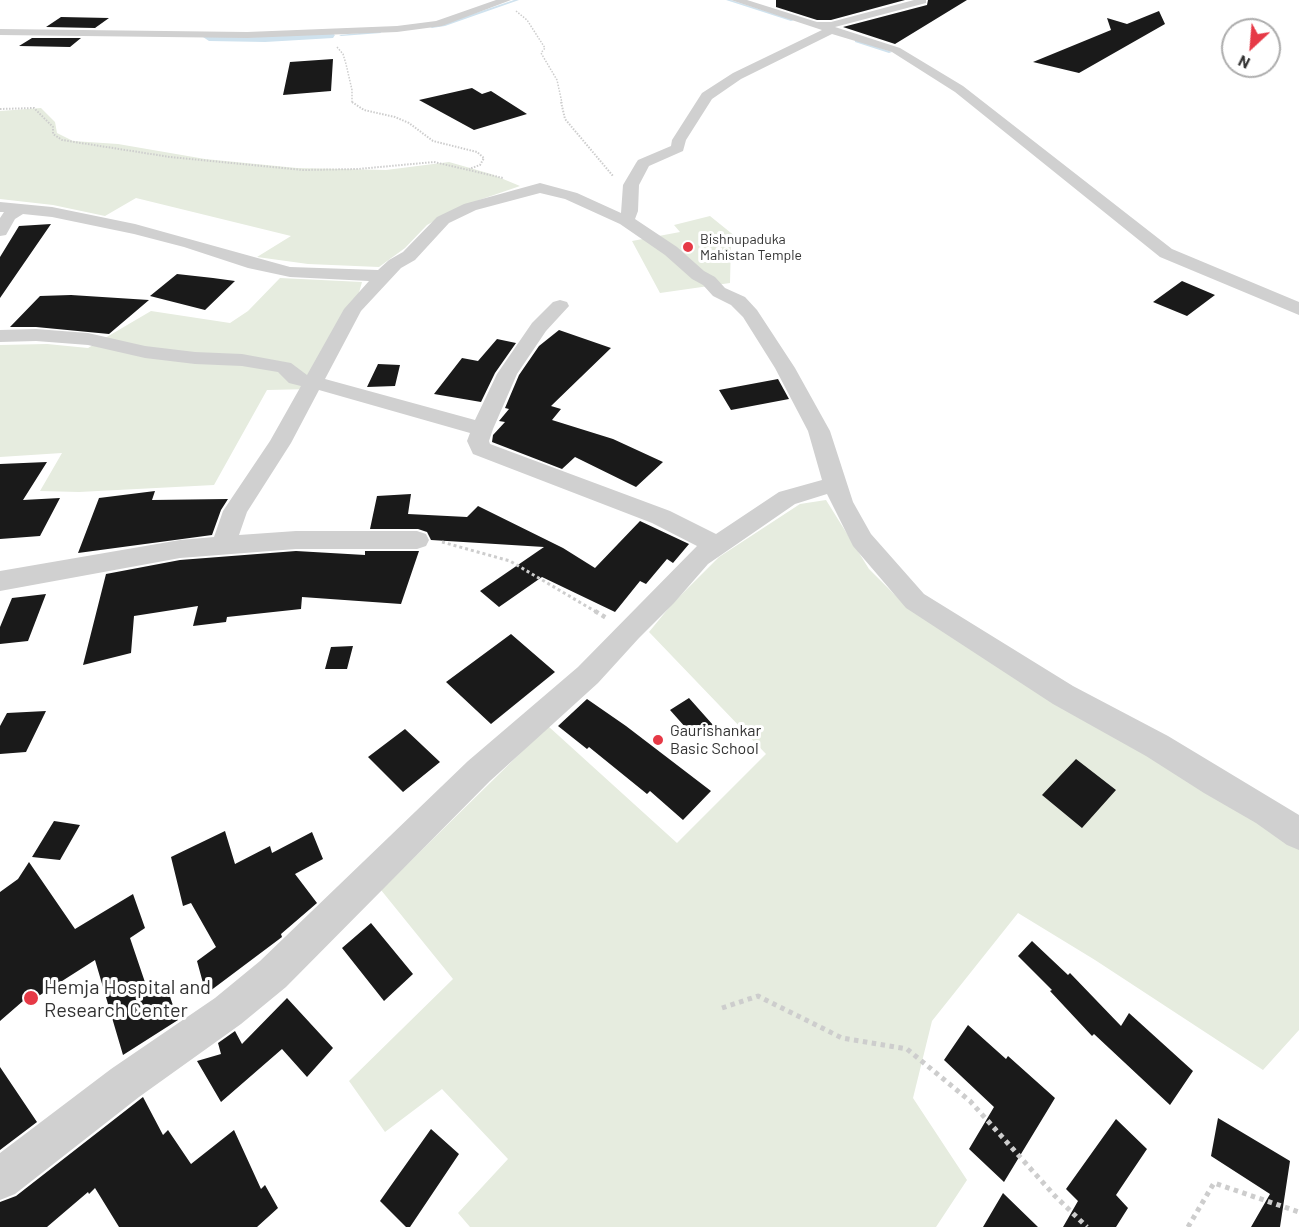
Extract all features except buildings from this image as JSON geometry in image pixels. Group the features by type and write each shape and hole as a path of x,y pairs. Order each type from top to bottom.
{"street":[{"path":"736,0 896,50 941,76 1166,253 1299,309"},
{"path":"626,221 630,211 631,184 644,163 678,148 679,140 707,96 737,76 824,27 922,1 920,0"},
{"path":"0,32 247,35 335,33 438,24 509,3"},
{"path":"223,546 235,510 280,443 353,309 383,276 395,264 409,256 443,220 470,207 540,188 571,196 626,221 671,251 719,292 738,302 750,314 785,368 819,431 841,502 862,540 915,601 1063,695 1157,746 1215,783 1267,812 1299,834"},
{"path":"0,207 52,212 135,229 190,243 254,264 290,272 383,276"},
{"path":"0,231 9,216 20,209"},
{"path":"560,306 539,327 517,358 482,429 478,441 481,449 661,517 715,544"},
{"path":"0,336 36,335 88,339 145,352 195,358 242,360 284,367 296,379 345,390 482,429"},
{"path":"0,1179 125,1083 228,1011 273,974 479,771 588,675 629,630 665,596 699,557 715,544 788,498 834,484"},
{"path":"0,581 180,549 296,540 417,540"}],"path":[{"path":"509,3 527,20 545,48 541,53 556,80 565,119 616,181 631,191"},
{"path":"335,33 334,43 343,54 346,64 352,90 352,104 409,123 433,141 477,152 484,158 484,161 469,170"},
{"path":"0,109 34,108 53,127 53,134 62,140 170,157 277,170 358,169 434,162 540,188"},
{"path":"417,540 447,543 510,561 573,600 629,630"},
{"path":"722,1008 758,996 842,1038 907,1049 970,1101 1055,1196 1087,1227"},
{"path":"1188,1227 1214,1183 1299,1212"}],"shaded area":[{"path":"41,108 55,122 57,133 73,141 118,144 205,159 297,168 386,170 449,162 491,174 520,186 459,207 427,225 405,248 379,267 308,264 257,257 291,236 136,198 105,216 53,205 0,199 0,111"},
{"path":"710,216 736,237 731,241 730,283 660,293 632,241 680,232 674,225"},
{"path":"280,278 362,282 353,314 312,389 267,390 214,485 79,492 40,491 62,453 0,457 0,345 47,344 88,348 151,311 230,323 248,311"},
{"path":"826,500 869,569 905,605 1299,848 1299,1030 1263,1070 1095,960 1018,913 932,1021 913,1098 967,1180 936,1227 470,1227 458,1213 508,1159 442,1089 385,1132 349,1081 453,979 381,890 548,726 677,843 766,754 649,632 672,604 719,557 800,504"}],"waterway":[{"path":"432,27 517,0"},
{"path":"728,0 792,20"},
{"path":"341,35 380,32"},
{"path":"209,37 265,38 329,35"},
{"path":"856,41 890,52"}],"place":[{"name":"Bishnupaduka Mahistan Temple","path":"688,247"},
{"name":"Gaurishankar Basic School","path":"658,740"},
{"name":"Hemja Hospital and Research Center","path":"31,998"}]}
